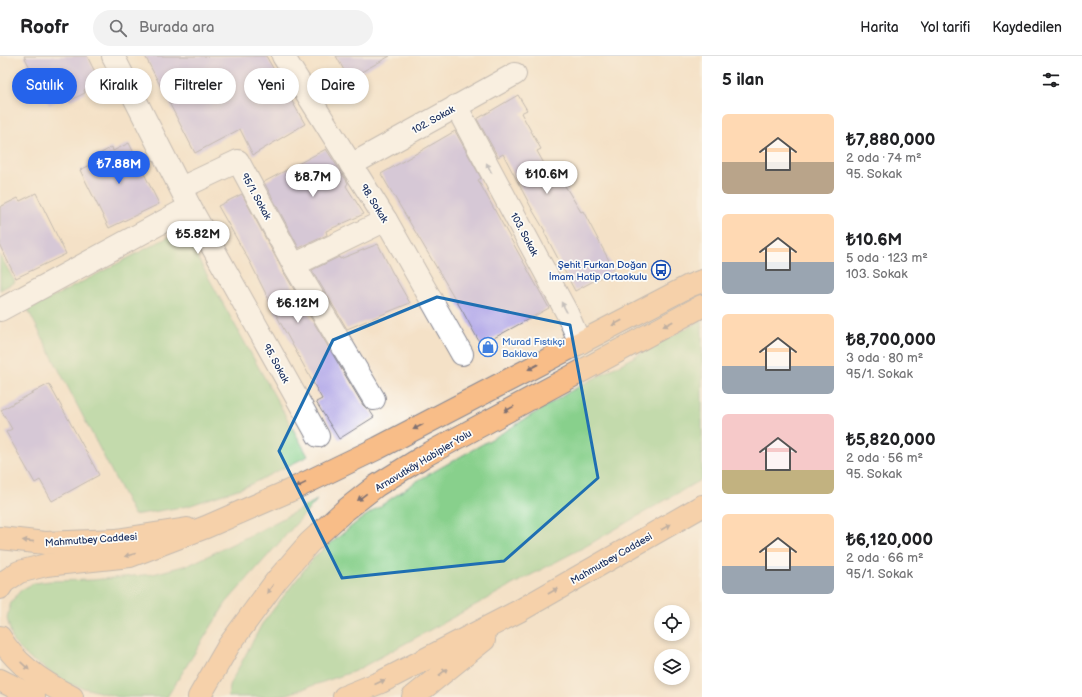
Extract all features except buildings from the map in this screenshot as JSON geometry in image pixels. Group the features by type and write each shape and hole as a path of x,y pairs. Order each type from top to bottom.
{"main road":[{"path":"0,588 4,582 19,572 46,565 130,556 289,491 378,448 698,280"},
{"name":"Arnavutköy Habipler Yolu","path":"199,697 229,645 276,581 309,543 343,512 376,486 426,455 702,306"},
{"path":"544,391 580,343"},
{"name":"Mahmutbey Caddesi","path":"519,611 702,506"},
{"name":"Mahmutbey Caddesi","path":"0,538 45,543 116,540 206,526"},
{"path":"344,697 381,682 519,611"},
{"path":"413,697 519,611"},
{"path":"0,637 6,647 27,669 59,691 72,697"},
{"path":"0,680 34,697"}],"street":[{"name":"95. Sokak","path":"113,56 190,207 318,436"},
{"name":"98. Sokak","path":"283,56 386,220 462,354"},
{"name":"102. Sokak","path":"351,164 514,74"},
{"name":"103. Sokak","path":"456,106 567,313 580,343"},
{"name":"95/1. Sokak","path":"181,188 238,161 294,265 374,399"},
{"path":"0,310 190,207"},
{"path":"294,265 386,220"}],"highlighted area":[{"path":"437,297 570,325 598,478 504,561 342,578 279,451 333,340"}],"green space":[{"path":"182,230 308,456 247,486 188,506 134,515 28,310"},
{"path":"0,255 15,282 0,290"},
{"path":"702,320 702,479 588,545 355,671 285,695 272,697 228,697 231,682 262,624 315,556 357,522 417,481 504,432 569,392"},
{"path":"317,500 226,603 167,697 118,697 69,684 29,658 13,642 7,618 11,602 21,590 34,583 92,580 153,574 191,564 259,531"}],"place":[{"name":"Şehit Furkan Doğan İmam Hatip Ortaokulu","path":"661,270"},
{"name":"Murad Fıstıkçı Baklava","path":"488,347"}]}
